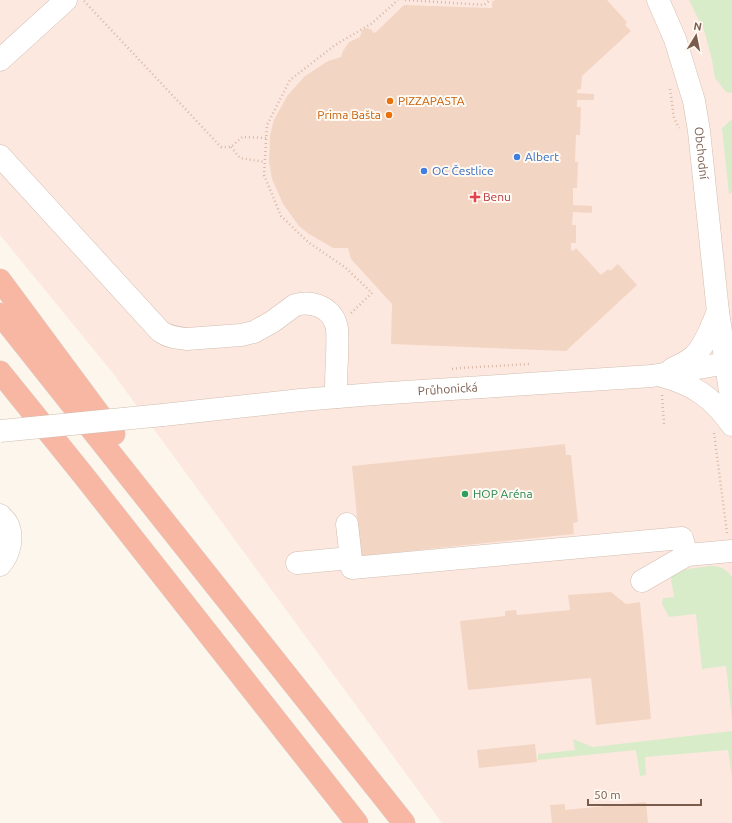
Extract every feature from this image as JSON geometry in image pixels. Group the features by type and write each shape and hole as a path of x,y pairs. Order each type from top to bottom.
{"highway":[{"path":"0,280 87,395 146,479 196,561"},
{"path":"0,314 404,823"},
{"path":"0,372 84,476 357,823"}],"street":[{"path":"0,60 66,0"},
{"name":"Obchodní","path":"658,0 675,39 694,101 700,131 718,312 729,363 732,404"},
{"path":"0,156 160,331 168,336 187,339 241,335 260,329 294,305 313,304 324,308 333,317 337,328 336,397"},
{"path":"661,376 687,362 695,355 706,337 718,312 732,328"},
{"name":"Průhonická","path":"0,432 336,397 661,376 729,363"},
{"path":"661,376 683,382 704,394 720,409 723,427"},
{"path":"0,515 7,523 11,536 6,559 0,565"},
{"path":"347,524 352,568 682,538 688,554"},
{"path":"642,581 688,554 731,551"},
{"path":"297,563 350,558"}],"path":[{"path":"84,0 221,147 231,147 242,137 266,138"},
{"path":"348,316 372,293 346,268 308,242 281,216 264,175 267,149 267,125 290,80 335,45 371,24 398,0"},
{"path":"405,0 484,5 490,0"},
{"path":"669,82 674,118 680,131"},
{"path":"231,147 240,158 265,162"},
{"path":"445,371 459,368 528,364 536,365"},
{"path":"723,427 731,551"}],"shaded area":[{"path":"0,0 732,0 732,823 442,823 112,372 0,235"}],"green space":[{"path":"689,0 732,0 732,93 726,92 715,78 704,30"},
{"path":"732,119 732,193 729,194 722,128"},
{"path":"710,566 723,568 732,577 732,721 726,666 702,669 696,614 669,617 662,604 663,598 674,597 671,579 674,571"},
{"path":"732,731 732,778 728,750 645,757 646,775 640,776 636,750 538,760 538,754 575,750 573,739 593,747"}],"building":[{"name":"OC Čestlice","path":"495,0 607,0 627,22 625,25 631,31 582,76 581,89 577,90 577,93 594,94 594,100 577,100 577,107 581,107 580,135 576,135 575,162 578,162 577,188 573,188 573,205 592,206 592,213 573,212 572,225 576,225 576,243 571,243 571,249 573,251 576,248 601,275 608,269 610,271 618,264 637,285 566,351 391,344 392,304 351,259 348,248 333,248 309,234 299,226 283,204 272,179 269,162 270,135 274,120 287,96 305,76 328,61 341,57 349,42 360,37 362,30 367,28 372,30 373,33 376,32 404,5 492,8 492,2"},
{"name":"HOP Aréna","path":"565,444 566,455 571,455 578,522 573,523 574,534 361,556 352,466"},
{"path":"611,592 626,604 640,602 651,719 596,725 591,678 468,690 460,621 505,616 505,611 516,610 517,615 570,610 568,595"},
{"path":"535,744 537,762 479,768 477,750"},
{"path":"646,802 648,823 552,823 550,805 565,804 565,810"}],"place":[{"name":"PIZZAPASTA","path":"390,101"},
{"name":"Prima Bašta","path":"389,115"},
{"name":"Albert","path":"517,157"},
{"name":"OC Čestlice","path":"424,171"},
{"name":"Benu","path":"475,197"},
{"name":"HOP Aréna","path":"465,494"}]}
